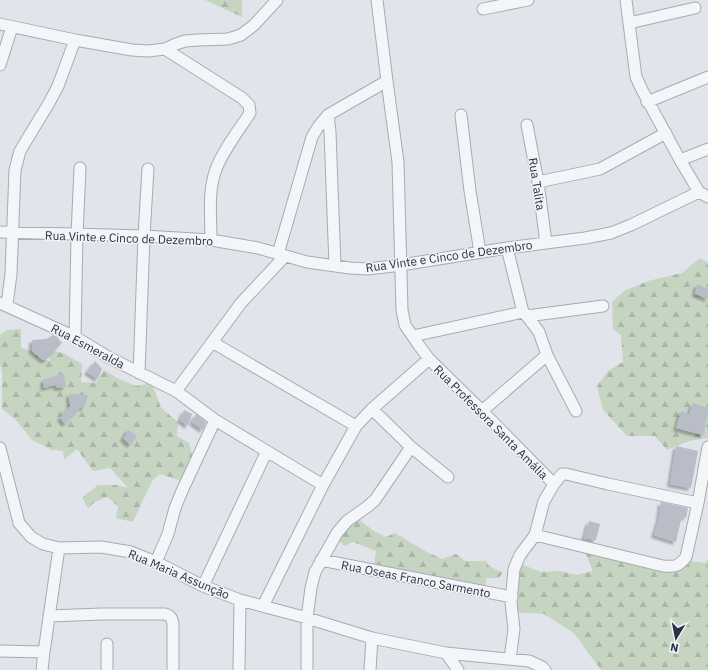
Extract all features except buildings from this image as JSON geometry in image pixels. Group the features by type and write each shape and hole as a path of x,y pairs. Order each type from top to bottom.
{"street":[{"path":"0,24 75,40 132,50 148,51 164,49 185,41 228,39 241,35 277,0"},
{"name":"Rua Professora Santa Amália","path":"376,0 398,162 402,310 406,325 429,359 482,410 554,484"},
{"path":"483,8 528,0"},
{"path":"626,0 636,77 680,160 704,194"},
{"path":"629,23 695,8"},
{"path":"0,65 12,26"},
{"path":"3,304 11,274 15,170 20,151 58,86 75,40"},
{"path":"164,49 242,98 249,105 250,109 250,113 222,156 215,171 211,198 211,240"},
{"path":"648,102 708,77"},
{"path":"176,391 241,303 282,255 312,136 318,127 328,115 387,81"},
{"path":"328,115 336,266"},
{"path":"461,115 470,191 480,252"},
{"name":"Rua Talita","path":"527,125 538,182 546,243"},
{"path":"538,182 600,169 666,133"},
{"path":"680,160 708,149"},
{"path":"75,338 80,168"},
{"path":"139,373 148,169"},
{"name":"Rua Vinte e Cinco de Dezembro","path":"0,232 144,236 211,240 258,248 307,262 368,269 611,233 704,194"},
{"path":"507,248 525,314 539,332 548,355 576,411"},
{"name":"Rua Esmeralda","path":"3,304 75,338 139,373 176,391 215,420 323,485"},
{"path":"413,336 525,314 603,306"},
{"path":"212,342 356,426"},
{"path":"482,410 548,355"},
{"path":"263,606 323,485 356,426 372,409 429,359"},
{"path":"372,409 411,447 448,477"},
{"path":"156,562 168,534 175,508 182,491 215,420"},
{"path":"307,670 307,618 312,582 315,572 337,533 346,521 367,507 374,500 411,447"},
{"path":"535,535 663,566 674,567 680,564 686,557 708,447"},
{"name":"Rua Maria Assunção","path":"0,448 1,460 19,523 31,537 43,544 59,548 101,548 131,552 156,562 202,586 240,600 307,618 372,638 446,653 529,662 542,667 545,670"},
{"path":"202,586 267,451"},
{"path":"510,659 514,629 511,603 514,569 520,555 535,535 544,501 562,474 698,503"},
{"path":"42,670 59,548"},
{"name":"Rua Oseas Franco Sarmento","path":"321,560 512,597"},
{"path":"239,670 240,600"},
{"path":"49,616 102,614 169,615 172,618 173,624 173,670"},
{"path":"370,670 372,638"},
{"path":"107,644 107,670"},
{"path":"0,651 44,652"},
{"path":"446,653 458,670"}],"green space":[{"path":"205,0 242,0 242,17"},
{"path":"700,258 708,263 708,438 689,441 667,450 655,436 627,436 603,410 597,386 608,371 623,362 621,335 613,329 612,302 624,291 648,281 682,273"},
{"path":"21,329 21,348 32,351 43,360 50,361 49,350 63,353 82,364 81,382 96,383 104,370 117,378 136,386 152,383 161,408 178,422 177,436 189,443 193,459 181,481 160,474 153,480 133,522 116,518 118,506 107,497 95,502 88,508 82,498 98,485 116,485 128,488 110,468 93,471 77,449 64,460 63,451 52,450 32,440 15,419 2,409 0,335 7,330"},
{"path":"357,518 374,531 386,537 395,533 425,551 442,559 456,554 465,561 486,561 489,566 503,573 498,578 487,578 484,589 373,571 376,551 353,542 345,546 337,540"},
{"path":"583,547 674,573 690,561 705,563 708,560 708,670 601,670 574,633 544,614 512,612 521,564 541,572 560,571 576,575 593,571"}]}
